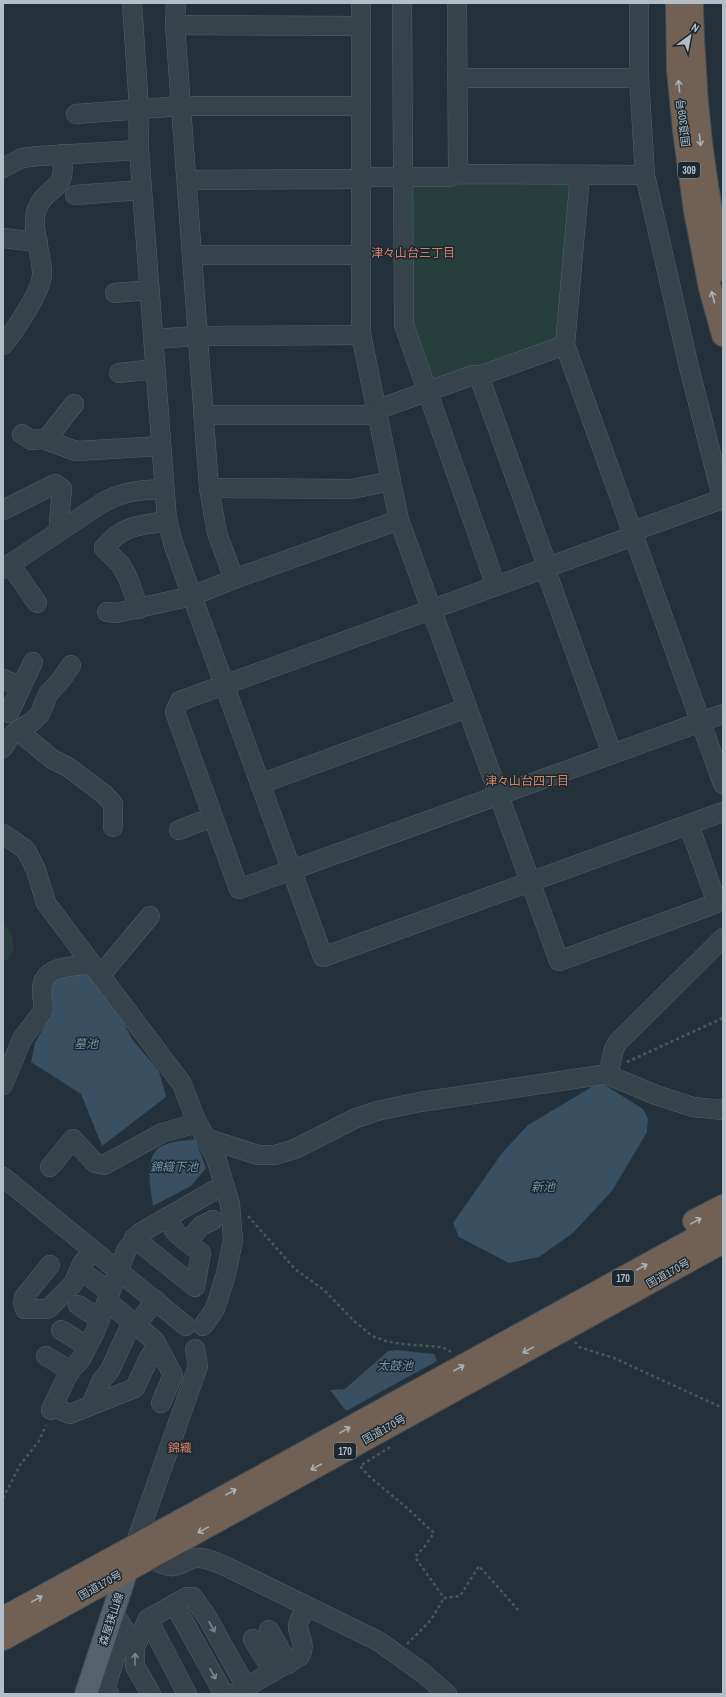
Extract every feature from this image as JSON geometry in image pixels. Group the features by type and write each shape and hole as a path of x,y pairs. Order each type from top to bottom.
{"highway":[{"name":"国道309号","path":"677,3 678,70 684,131 695,212 710,288 723,335"},
{"name":"国道309号","path":"692,3 696,101 702,158 708,198 723,270"},
{"path":"522,1333 595,1279 624,1260 723,1206"},
{"name":"国道170号","path":"144,1551 464,1365 723,1223"},
{"name":"国道170号","path":"3,1618 144,1551 392,1425 723,1242"},
{"path":"562,1331 600,1323 723,1258"},
{"name":"国道170号","path":"3,1638 126,1571"}],"main road":[{"name":"森屋狭山線","path":"86,1694 126,1571 144,1551"}],"street":[{"path":"132,3 139,108 139,150 164,488 168,521 174,546 323,957 723,812"},
{"path":"176,3 175,25 209,488 217,533 234,579"},
{"path":"361,3 361,335 399,520 529,882 559,961 717,903 688,824"},
{"path":"402,3 404,325 496,586"},
{"path":"457,3 458,174"},
{"path":"639,3 639,78 646,175 684,348 723,500 642,528 633,536 180,701 175,712 239,889 723,714"},
{"path":"175,25 361,26"},
{"path":"458,78 639,78"},
{"path":"76,114 139,108 182,106 361,106"},
{"path":"3,168 22,158 61,154 139,150"},
{"path":"3,345 21,321 42,274 35,221 37,209 44,198 58,186 63,177 64,169 61,154"},
{"path":"187,180 360,179 368,177 450,176 458,174 646,175"},
{"path":"580,175 565,345 723,784"},
{"path":"75,195 142,190"},
{"path":"3,238 38,242"},
{"path":"192,255 361,255"},
{"path":"115,293 150,290"},
{"path":"153,338 198,336 361,335"},
{"path":"203,415 377,412 473,375 479,376 565,345"},
{"path":"119,373 155,370"},
{"path":"479,376 544,557 545,568 612,754"},
{"path":"46,440 74,404"},
{"path":"22,434 30,440 46,440 76,451 161,446"},
{"path":"209,488 352,489 391,481"},
{"path":"3,510 55,484 62,489 59,522 62,529"},
{"path":"37,603 6,567 102,502 126,492 164,488"},
{"path":"107,612 116,613 138,609 192,596 234,579 399,520"},
{"path":"138,609 128,578 121,565 104,548 120,532 130,527 168,521"},
{"path":"9,713 33,662"},
{"path":"3,748 9,738 18,730 32,722 40,714 48,694 61,680 71,665"},
{"path":"3,679 21,687"},
{"path":"260,784 467,708"},
{"path":"18,730 52,760 68,767 104,794 113,804 114,827"},
{"path":"179,830 213,817"},
{"path":"3,834 26,850 36,870 46,903 182,1084 201,1130 216,1158 230,1204 233,1240 226,1274 215,1309 194,1326"},
{"path":"3,1085 22,1039 43,1011 44,1006 41,993 45,976 52,971 96,970 150,916"},
{"path":"609,1070 614,1049 618,1042 723,938"},
{"path":"50,1166 73,1139 95,1163 104,1165 162,1133 201,1130 230,1146 258,1155 275,1155 295,1149 354,1119 377,1111 420,1102 587,1076 609,1070 656,1095 693,1107 723,1110"},
{"path":"3,1177 156,1300 194,1326 206,1330 207,1338 203,1346 195,1349 198,1366 144,1551 163,1564 169,1566 176,1566 193,1559 200,1558 238,1572 361,1633 397,1654 423,1672 447,1694"},
{"path":"157,1345 149,1358 135,1388 70,1414 52,1409 70,1371 81,1359 100,1320 118,1270 126,1251 134,1238 140,1233 213,1191 225,1187"},
{"path":"134,1238 195,1287 202,1253 177,1234 166,1218"},
{"path":"187,1242 201,1226 213,1220"},
{"path":"64,1277 45,1262 24,1297 23,1303 25,1309 48,1309 73,1284 82,1264 93,1250"},
{"path":"88,1276 134,1323 155,1341 173,1375 161,1403"},
{"path":"91,1405 102,1380 110,1370 134,1323 156,1300"},
{"path":"78,1305 100,1320"},
{"path":"61,1330 87,1346"},
{"path":"46,1356 70,1371"},
{"path":"151,1694 135,1666 135,1647 148,1619 187,1596 193,1597 207,1617 240,1690 297,1659 303,1651 298,1628 307,1607"},
{"path":"174,1604 224,1694"},
{"path":"110,1694 107,1689 107,1683 124,1629 113,1611"},
{"path":"148,1619 187,1694"},
{"path":"261,1634 281,1668"}],"path":[{"path":"609,1070 723,1018"},
{"path":"246,1214 295,1269 324,1290 353,1320 372,1336 401,1344 442,1347 455,1354 464,1365"},
{"path":"562,1331 579,1346 614,1358 723,1408"},
{"path":"3,1498 20,1465 39,1441 52,1409"},
{"path":"392,1425 398,1434 393,1445 360,1466 370,1478 407,1508 434,1533 425,1546 415,1556 444,1598"},
{"path":"444,1598 460,1596 479,1566 520,1612"},
{"path":"397,1654 431,1620 444,1598"}],"green space":[{"path":"410,181 570,182 559,340 434,385 411,324"},
{"path":"3,923 12,936 14,950 3,964"}],"water":[{"name":"墓池","path":"88,971 118,1012 132,1039 159,1071 166,1097 102,1146 81,1094 31,1062 35,1043 53,1011 50,989 58,977"},
{"name":"新池","path":"600,1082 643,1109 648,1119 647,1132 612,1191 573,1233 539,1257 509,1263 459,1237 453,1223 502,1153 528,1125"},
{"name":"錦織下池","path":"195,1139 206,1168 191,1186 153,1206 150,1181 150,1163 157,1149 175,1142"},
{"name":"太鼓池","path":"397,1350 434,1354 437,1361 346,1411 330,1390 345,1389 388,1351"}],"district":[{"name":"津々山台三丁目","path":"413,253"},
{"name":"津々山台四丁目","path":"527,781"},
{"name":"錦織","path":"180,1448"}]}
